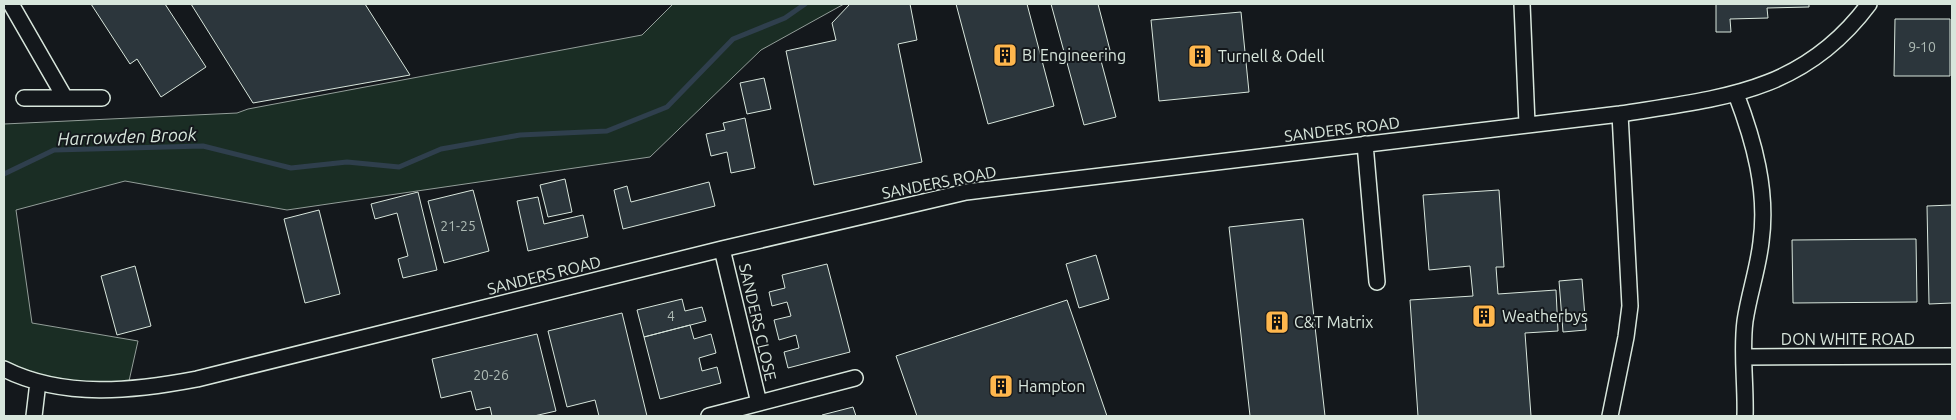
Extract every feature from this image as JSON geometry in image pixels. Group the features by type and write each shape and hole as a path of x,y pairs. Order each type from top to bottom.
{"street":[{"path":"11,4 66,98"},
{"path":"1522,4 1527,124"},
{"name":"SANDERS ROAD","path":"4,370 38,382 80,389 114,390 154,387 197,379 722,249 966,192 1620,114 1736,94 1755,89 1797,70 1838,38 1869,4"},
{"path":"1736,94 1747,123 1755,154 1764,212 1761,244 1745,323 1746,416"},
{"path":"24,98 102,98"},
{"path":"1610,416 1626,337 1630,306 1620,114"},
{"path":"1364,144 1376,282"},
{"name":"SANDERS CLOSE","path":"722,249 759,403"},
{"name":"DON WHITE ROAD","path":"1745,357 1952,356"},
{"name":"SANDERS CLOSE","path":"709,416 855,378"},
{"path":"34,416 38,382"}],"green space":[{"path":"673,4 844,4 761,50 650,157 287,210 125,181 16,210 32,323 138,341 129,381 114,390 4,368 4,124 237,113 248,109 642,35"}],"building":[{"path":"91,4 165,4 206,67 161,97 137,59 130,64"},
{"path":"191,4 365,4 410,75 253,103"},
{"path":"850,4 910,4 917,40 898,44 922,162 814,185 786,51 836,40 832,23"},
{"name":"BI Engineering","path":"956,4 1027,4 1054,106 988,124"},
{"path":"1051,4 1098,4 1111,54 1100,57 1116,117 1084,125"},
{"path":"1716,4 1809,4 1809,7 1767,8 1768,18 1730,19 1731,32 1716,32"},
{"name":"Turnell & Odell","path":"1241,12 1249,92 1159,101 1151,20"},
{"path":"1895,19 1950,19 1950,76 1894,76"},
{"path":"764,78 771,109 747,114 740,83"},
{"path":"745,118 755,168 731,173 727,152 711,156 706,134 725,130 723,123"},
{"path":"565,179 572,212 548,217 540,185"},
{"path":"709,182 715,206 623,229 614,190 627,186 631,202"},
{"path":"473,190 489,251 444,263 428,201"},
{"name":"Weatherbys","path":"1499,190 1504,267 1496,267 1498,294 1556,290 1558,331 1525,333 1531,416 1418,416 1410,300 1473,296 1470,266 1429,270 1423,195"},
{"path":"418,192 437,270 403,278 398,259 408,256 397,213 375,219 371,204"},
{"path":"538,197 544,224 583,215 588,237 528,251 517,201"},
{"path":"1952,205 1952,303 1929,304 1927,206"},
{"path":"319,210 340,294 305,303 284,219"},
{"name":"C&T Matrix","path":"1303,219 1325,416 1250,416 1229,227"},
{"path":"1916,239 1917,302 1793,303 1792,240"},
{"path":"1096,255 1109,299 1079,308 1066,264"},
{"path":"827,264 850,352 788,368 784,352 799,348 796,335 779,340 774,320 791,316 787,302 772,306 769,292 785,288 782,275"},
{"path":"135,266 151,326 117,335 101,276"},
{"path":"1582,279 1586,330 1563,332 1559,281"},
{"path":"682,299 685,311 702,307 706,321 644,337 637,310"},
{"name":"Hampton","path":"1067,300 1107,416 917,416 896,356"},
{"path":"622,313 647,416 599,416 595,400 567,407 548,331"},
{"path":"690,325 694,339 711,334 716,353 699,358 702,371 717,367 721,383 660,399 644,337"},
{"path":"537,334 556,411 534,416 492,416 490,407 476,410 471,391 441,398 432,359"},
{"path":"853,407 856,416 822,416 822,415"}],"waterway":[{"name":"Harrowden Brook","path":"4,174 54,150 203,146 291,168 347,162 399,167 441,149 520,135 607,131 667,107 733,39 785,18 805,4"}],"place":[{"name":"BI Engineering","path":"1005,55"},
{"name":"Turnell & Odell","path":"1200,56"},
{"name":"Weatherbys","path":"1484,316"},
{"name":"C&T Matrix","path":"1277,322"},
{"name":"Hampton","path":"1001,386"}]}
